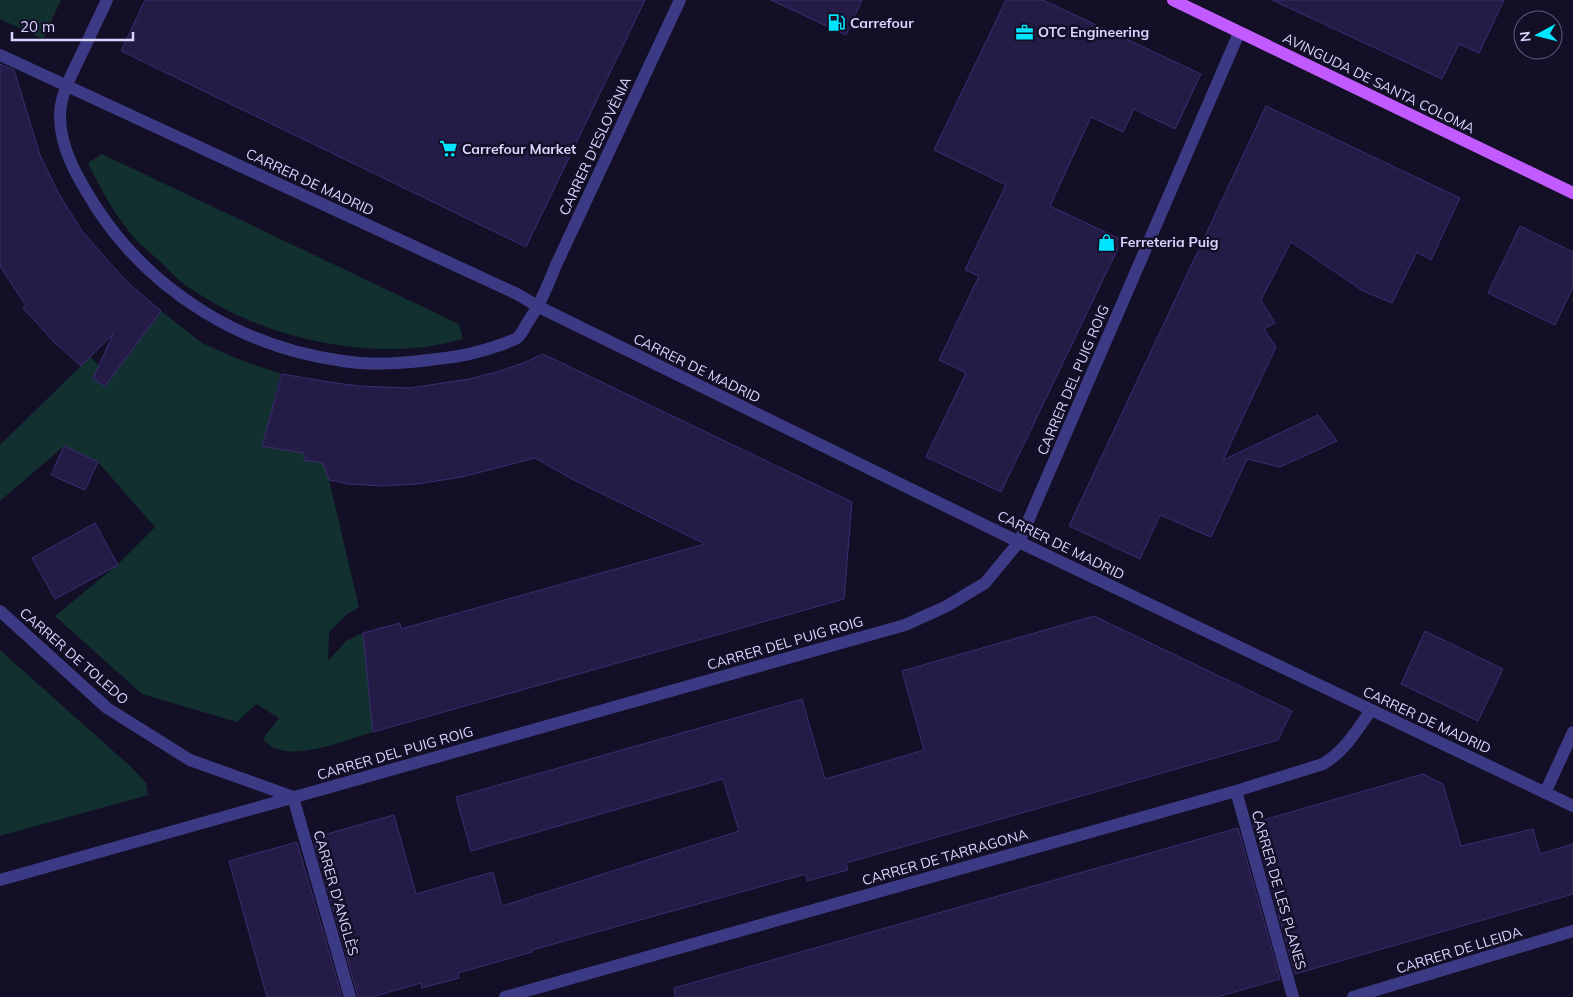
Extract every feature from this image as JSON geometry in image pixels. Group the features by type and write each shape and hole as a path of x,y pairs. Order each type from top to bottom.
{"main road":[{"name":"AVINGUDA DE SANTA COLOMA","path":"1172,0 1573,193"}],"street":[{"path":"107,0 61,101 62,139 73,168 112,232 162,283 188,303 252,337 289,350 345,362 380,364 459,357 490,349 517,339 539,307"},
{"name":"CARRER D'ESLOVÈNIA","path":"539,307 556,265 680,0"},
{"name":"CARRER DEL PUIG ROIG","path":"0,880 905,625 947,606 985,583 1019,542 1239,33"},
{"name":"CARRER DE MADRID","path":"0,55 517,294 539,307 1019,542 1573,806"},
{"name":"CARRER DE TOLEDO","path":"0,612 106,708 190,760 293,797"},
{"name":"CARRER DE TARRAGONA","path":"505,997 1236,791 1311,768 1329,760 1348,743 1371,710"},
{"path":"1545,792 1573,732"},
{"name":"CARRER DE LES PLANES","path":"1236,791 1293,997"},
{"name":"CARRER D'ANGLÈS","path":"293,797 350,997"},
{"name":"CARRER DE LLEIDA","path":"1353,997 1573,931"}],"green space":[{"path":"0,0 61,0 43,39 0,19"},
{"path":"102,154 459,324 463,339 425,347 362,348 330,344 299,337 268,328 239,316 184,284 136,240 109,203 88,163"},
{"path":"161,311 202,343 238,359 281,374 262,446 304,453 323,463 329,480 359,607 346,615 329,632 328,661 346,641 363,633 373,732 315,749 285,751 273,747 263,739 279,718 256,704 237,722 142,694 55,616 117,565 155,527 98,462 64,446 0,501 0,445 90,357 107,372 116,371"},
{"path":"0,650 131,767 146,783 148,795 0,836"}],"building":[{"name":"Carrefour Market","path":"145,0 645,0 526,247 121,51"},
{"name":"Carrefour","path":"771,0 862,0 846,35"},
{"path":"1006,0 1043,0 1201,74 1175,129 1134,109 1123,132 1091,117 1050,206 1122,240 1001,492 926,457 966,373 939,360 979,276 965,270 1006,185 934,150"},
{"path":"1272,0 1504,0 1479,53 1459,44 1442,79"},
{"path":"0,64 14,70 40,155 59,194 82,231 126,281 161,311 105,386 93,379 113,334 81,366 55,343 23,308 26,306 0,266"},
{"path":"1266,106 1460,198 1431,260 1417,252 1392,303 1363,291 1291,242 1261,300 1275,323 1264,329 1276,347 1223,460 1318,415 1337,441 1280,467 1247,459 1211,537 1160,515 1140,559 1069,526"},
{"path":"1520,226 1573,252 1573,287 1555,325 1488,293"},
{"path":"543,354 852,502 844,599 373,732 363,633 400,623 401,629 705,544 572,479 535,458 462,477 417,484 382,486 348,484 329,480 323,463 304,460 304,453 262,446 282,374 359,386 410,388 469,379 497,372"},
{"path":"64,446 98,462 85,490 51,475"},
{"path":"95,523 118,565 55,599 32,558"},
{"path":"1094,616 1292,711 1278,740 846,863 848,870 807,881 806,874 532,950 532,952 458,973 459,978 422,988 421,983 372,997 358,997 313,838 394,815 416,894 493,872 502,906 739,831 723,779 471,851 456,797 802,699 825,779 924,750 902,671"},
{"path":"1425,631 1503,669 1478,721 1401,684"},
{"path":"1423,774 1443,784 1461,846 1533,829 1540,854 1573,844 1573,894 1295,974 1253,823"},
{"path":"1238,828 1280,979 1217,997 675,997 674,988"},
{"path":"297,842 342,997 267,997 229,861"}],"place":[{"name":"Carrefour","path":"836,23"},
{"name":"OTC Engineering","path":"1024,32"},
{"name":"Carrefour Market","path":"448,149"},
{"name":"Ferreteria Puig","path":"1106,242"}]}
